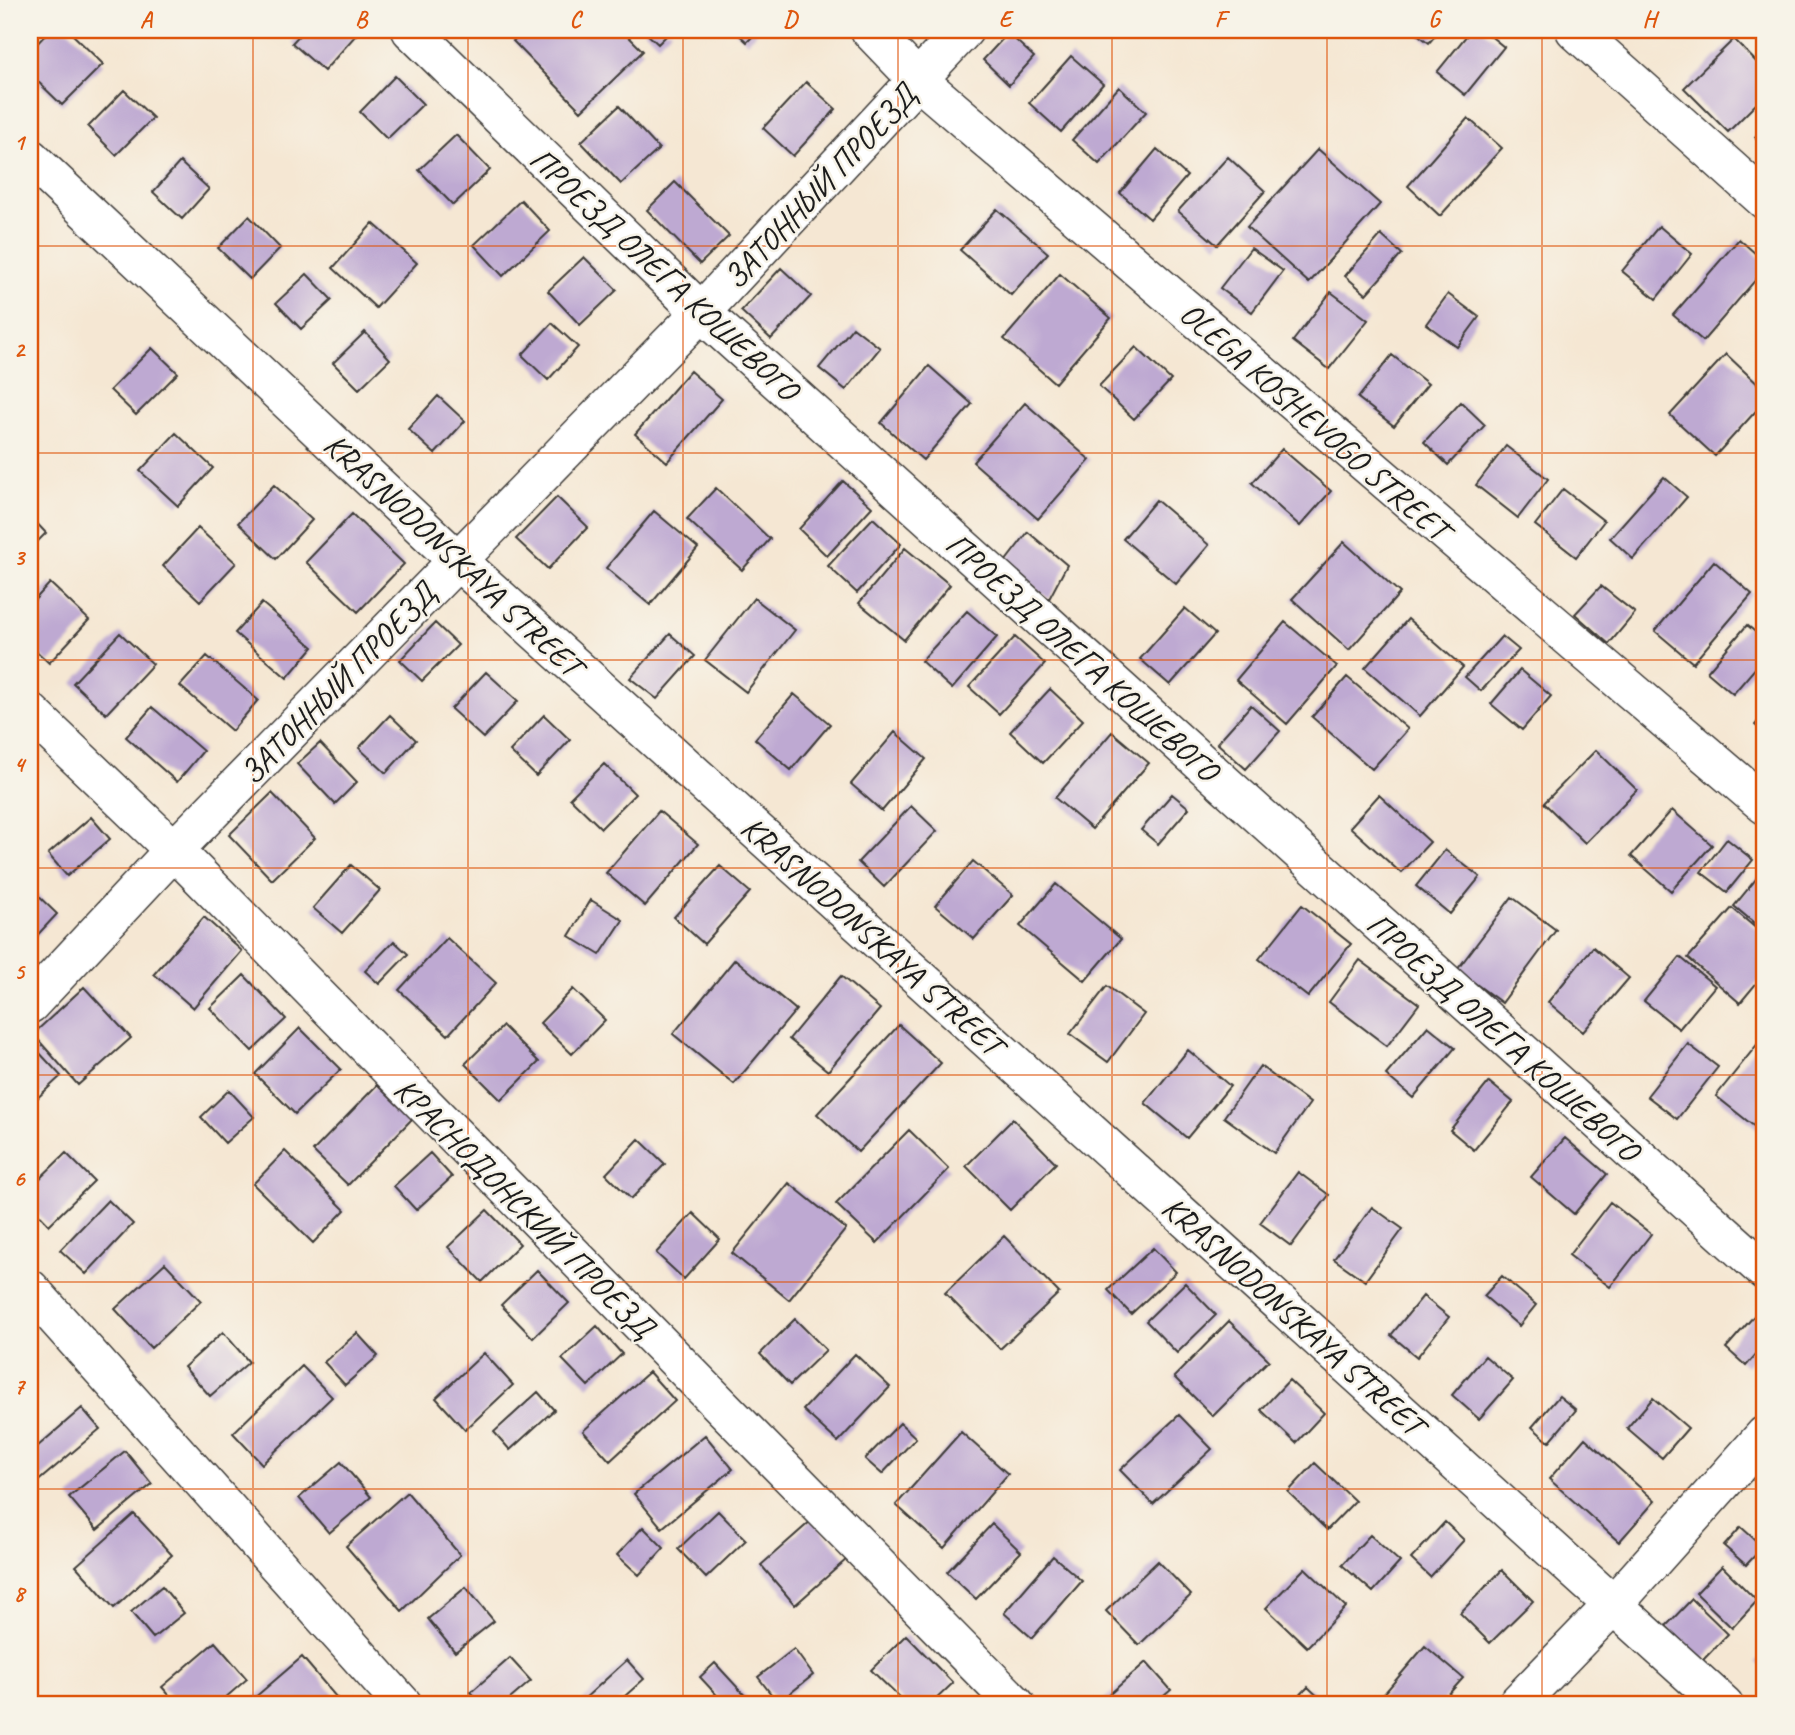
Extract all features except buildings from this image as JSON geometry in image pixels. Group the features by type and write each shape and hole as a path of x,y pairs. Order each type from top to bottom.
{"street":[{"name":"ПРОЕЗД ОЛЕГА КОШЕВОГО","path":"411,30 701,312 1765,1271"},
{"name":"OLEGA KOSHEVOGO STREET","path":"870,30 918,80 1765,805"},
{"name":"ЗАТОННЫЙ ПРОЕЗД","path":"30,1004 174,850 701,312 964,30"},
{"path":"1576,30 1765,200"},
{"name":"KRASNODONSKAYA STREET","path":"30,158 457,559 1724,1705"},
{"name":"КРАСНОДОНСКИЙ ПРОЕЗД","path":"30,712 174,850 1016,1705"},
{"path":"30,1289 403,1705"},
{"path":"1516,1705 1614,1604 1765,1435"}]}
